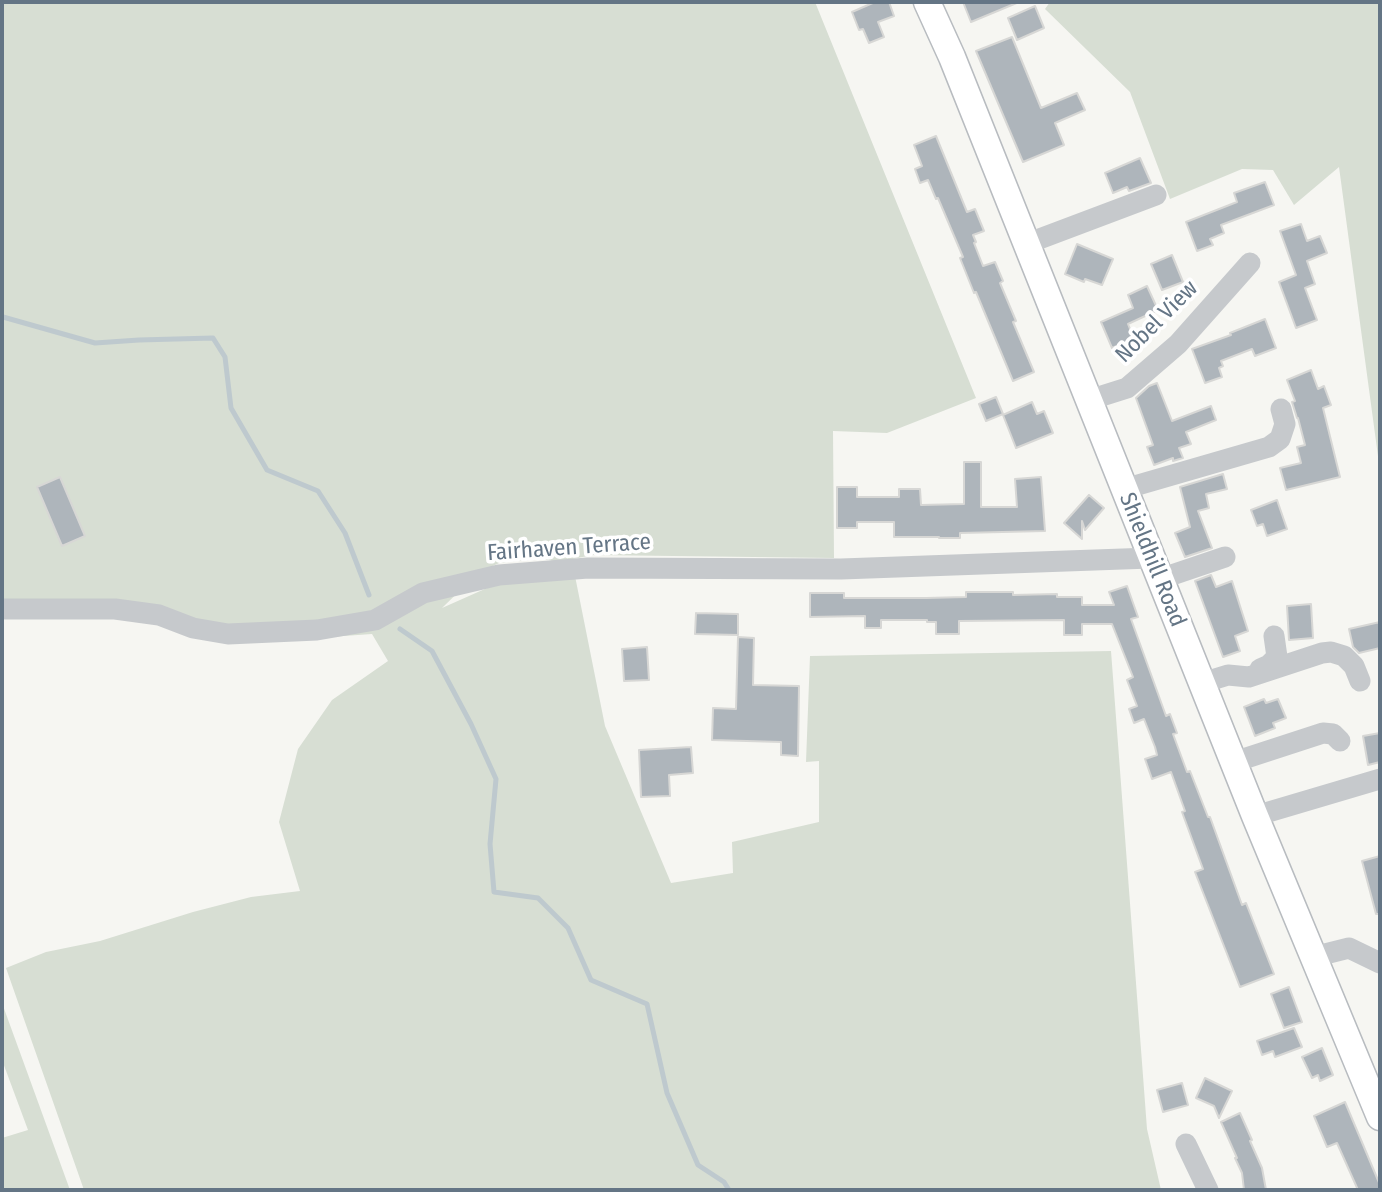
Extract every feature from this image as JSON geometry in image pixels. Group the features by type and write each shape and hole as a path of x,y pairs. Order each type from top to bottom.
{"main road":[{"name":"Shieldhill Road","path":"927,2 952,57 1255,816 1380,1117"}],"street":[{"path":"1026,243 1156,195"},
{"name":"Nobel View","path":"1088,400 1127,388 1178,344 1250,263"},
{"path":"1124,489 1269,447 1280,439 1285,424 1281,409"},
{"name":"Fairhaven Terrace","path":"2,609 115,609 159,615 193,628 228,634 317,630 375,620 423,593 499,575 588,568 1156,568 1225,557"},
{"path":"1200,680 1221,671 1256,670 1269,665 1277,657 1274,636"},
{"path":"1200,680 1228,675 1249,677 1331,652 1344,656 1354,666 1360,681"},
{"path":"1234,762 1323,733 1333,734 1340,741"},
{"path":"1255,816 1380,779"},
{"path":"1313,957 1349,948 1380,963"},
{"path":"1186,1144 1208,1190"}],"shaded area":[{"path":"2,2 815,2 976,398 887,433 833,431 834,558 593,555 557,562 541,558 499,563 477,574 442,608 496,584 575,576 605,726 671,883 733,873 732,842 819,822 819,761 806,762 810,656 1111,651 1147,1129 1161,1190 84,1190 6,968 46,952 100,941 193,912 251,897 300,891 279,822 298,749 332,700 388,661 372,634 315,638 118,616 2,616"},
{"path":"1050,2 1380,2 1380,471 1339,167 1294,205 1273,170 1242,169 1170,199 1130,92 1045,9"},
{"path":"2,1003 70,1190 2,1190 2,1138 28,1130 2,1060"}],"building":[{"path":"875,2 889,2 894,16 878,22 884,37 869,43 863,29 859,30 852,12"},
{"path":"963,2 1019,2 971,22"},
{"path":"1035,6 1044,28 1017,40 1008,18"},
{"path":"1012,37 1041,108 1077,93 1085,110 1055,123 1064,145 1023,162 976,51"},
{"path":"936,136 967,212 975,209 984,231 973,235 976,242 974,243 983,266 995,262 1003,281 1000,283 1016,321 1013,322 1034,372 1013,381 976,292 974,293 960,258 963,257 938,198 936,199 928,180 920,183 915,169 922,166 914,145"},
{"path":"1140,158 1151,183 1129,191 1127,187 1113,193 1105,173"},
{"path":"1265,182 1274,205 1221,225 1224,233 1210,239 1213,245 1197,251 1186,222 1237,202 1234,193"},
{"path":"1301,224 1307,241 1320,236 1327,253 1307,261 1315,284 1305,288 1317,320 1296,328 1279,282 1296,275 1280,231"},
{"path":"1077,244 1113,259 1102,285 1085,279 1084,282 1065,274"},
{"path":"1172,255 1183,282 1162,290 1151,264"},
{"path":"1147,286 1158,310 1128,324 1134,339 1112,348 1101,322 1133,308 1128,295"},
{"path":"1265,319 1276,348 1255,356 1252,349 1221,361 1223,366 1219,368 1222,377 1205,383 1192,349"},
{"path":"1311,370 1318,389 1324,386 1331,405 1323,408 1340,477 1286,490 1280,468 1301,463 1297,447 1305,445 1292,402 1295,401 1287,380"},
{"path":"1157,383 1172,421 1211,406 1216,420 1186,432 1191,444 1179,448 1183,458 1173,461 1173,458 1154,465 1147,447 1153,445 1136,398 1149,386"},
{"path":"996,397 1003,414 986,421 979,404"},
{"path":"1032,402 1037,414 1044,411 1053,433 1016,448 1003,415"},
{"path":"964,462 981,462 981,507 1017,507 1015,479 1041,477 1045,531 960,533 960,538 939,538 894,537 894,522 857,522 857,528 837,528 837,487 857,487 857,497 899,497 899,489 920,489 921,505 964,504"},
{"path":"1223,474 1227,489 1206,494 1209,508 1198,511 1212,548 1185,557 1175,533 1190,527 1180,487"},
{"path":"60,477 85,536 62,546 37,487"},
{"path":"1089,495 1104,508 1085,530 1082,521 1082,539 1064,523"},
{"path":"1277,500 1287,529 1267,536 1263,524 1257,526 1251,510"},
{"path":"1211,575 1216,587 1232,581 1248,631 1235,636 1240,651 1223,657 1195,581"},
{"path":"1127,586 1138,617 1131,619 1166,716 1170,714 1177,733 1173,734 1187,772 1190,771 1210,817 1242,905 1246,903 1274,974 1240,987 1195,872 1203,869 1171,772 1152,779 1145,759 1157,755 1155,747 1144,719 1134,723 1129,709 1137,706 1127,680 1133,677 1112,624 1082,624 1082,635 1064,635 1064,620 959,621 959,634 936,634 936,622 927,620 881,620 881,628 865,628 865,616 810,617 810,593 844,593 844,598 926,598 966,597 966,592 1013,592 1013,595 1057,594 1057,597 1082,597 1082,605 1114,605 1109,592"},
{"path":"1311,604 1313,638 1289,640 1287,606"},
{"path":"696,613 738,614 738,635 695,634"},
{"path":"1380,622 1380,648 1359,653 1353,647 1349,629"},
{"path":"738,637 754,638 753,685 799,686 798,756 781,755 781,742 712,740 713,708 736,709"},
{"path":"647,647 649,680 624,681 622,649"},
{"path":"1264,699 1266,703 1278,699 1286,718 1273,723 1275,728 1255,736 1244,707"},
{"path":"1380,733 1380,762 1368,765 1363,736"},
{"path":"691,747 693,773 669,775 670,796 641,797 639,750"},
{"path":"1380,856 1380,914 1376,914 1362,861"},
{"path":"1289,987 1302,1022 1284,1028 1271,994"},
{"path":"1294,1028 1302,1047 1275,1057 1273,1051 1262,1055 1257,1041"},
{"path":"1322,1048 1333,1075 1320,1081 1318,1075 1312,1078 1302,1057"},
{"path":"1205,1078 1232,1091 1219,1118 1214,1106 1196,1098"},
{"path":"1182,1083 1188,1105 1163,1112 1157,1090"},
{"path":"1345,1102 1380,1190 1358,1190 1337,1143 1327,1147 1314,1116"},
{"path":"1240,1113 1262,1168 1266,1190 1244,1190 1237,1158 1221,1122"}],"waterway":[{"path":"2,318 95,343 213,338 225,357 231,408 267,470 318,491 345,533 369,595"},
{"path":"400,629 432,651 471,724 496,779 490,844 494,892 538,898 568,928 591,980 647,1004 667,1093 698,1165 724,1182 729,1190"}]}
